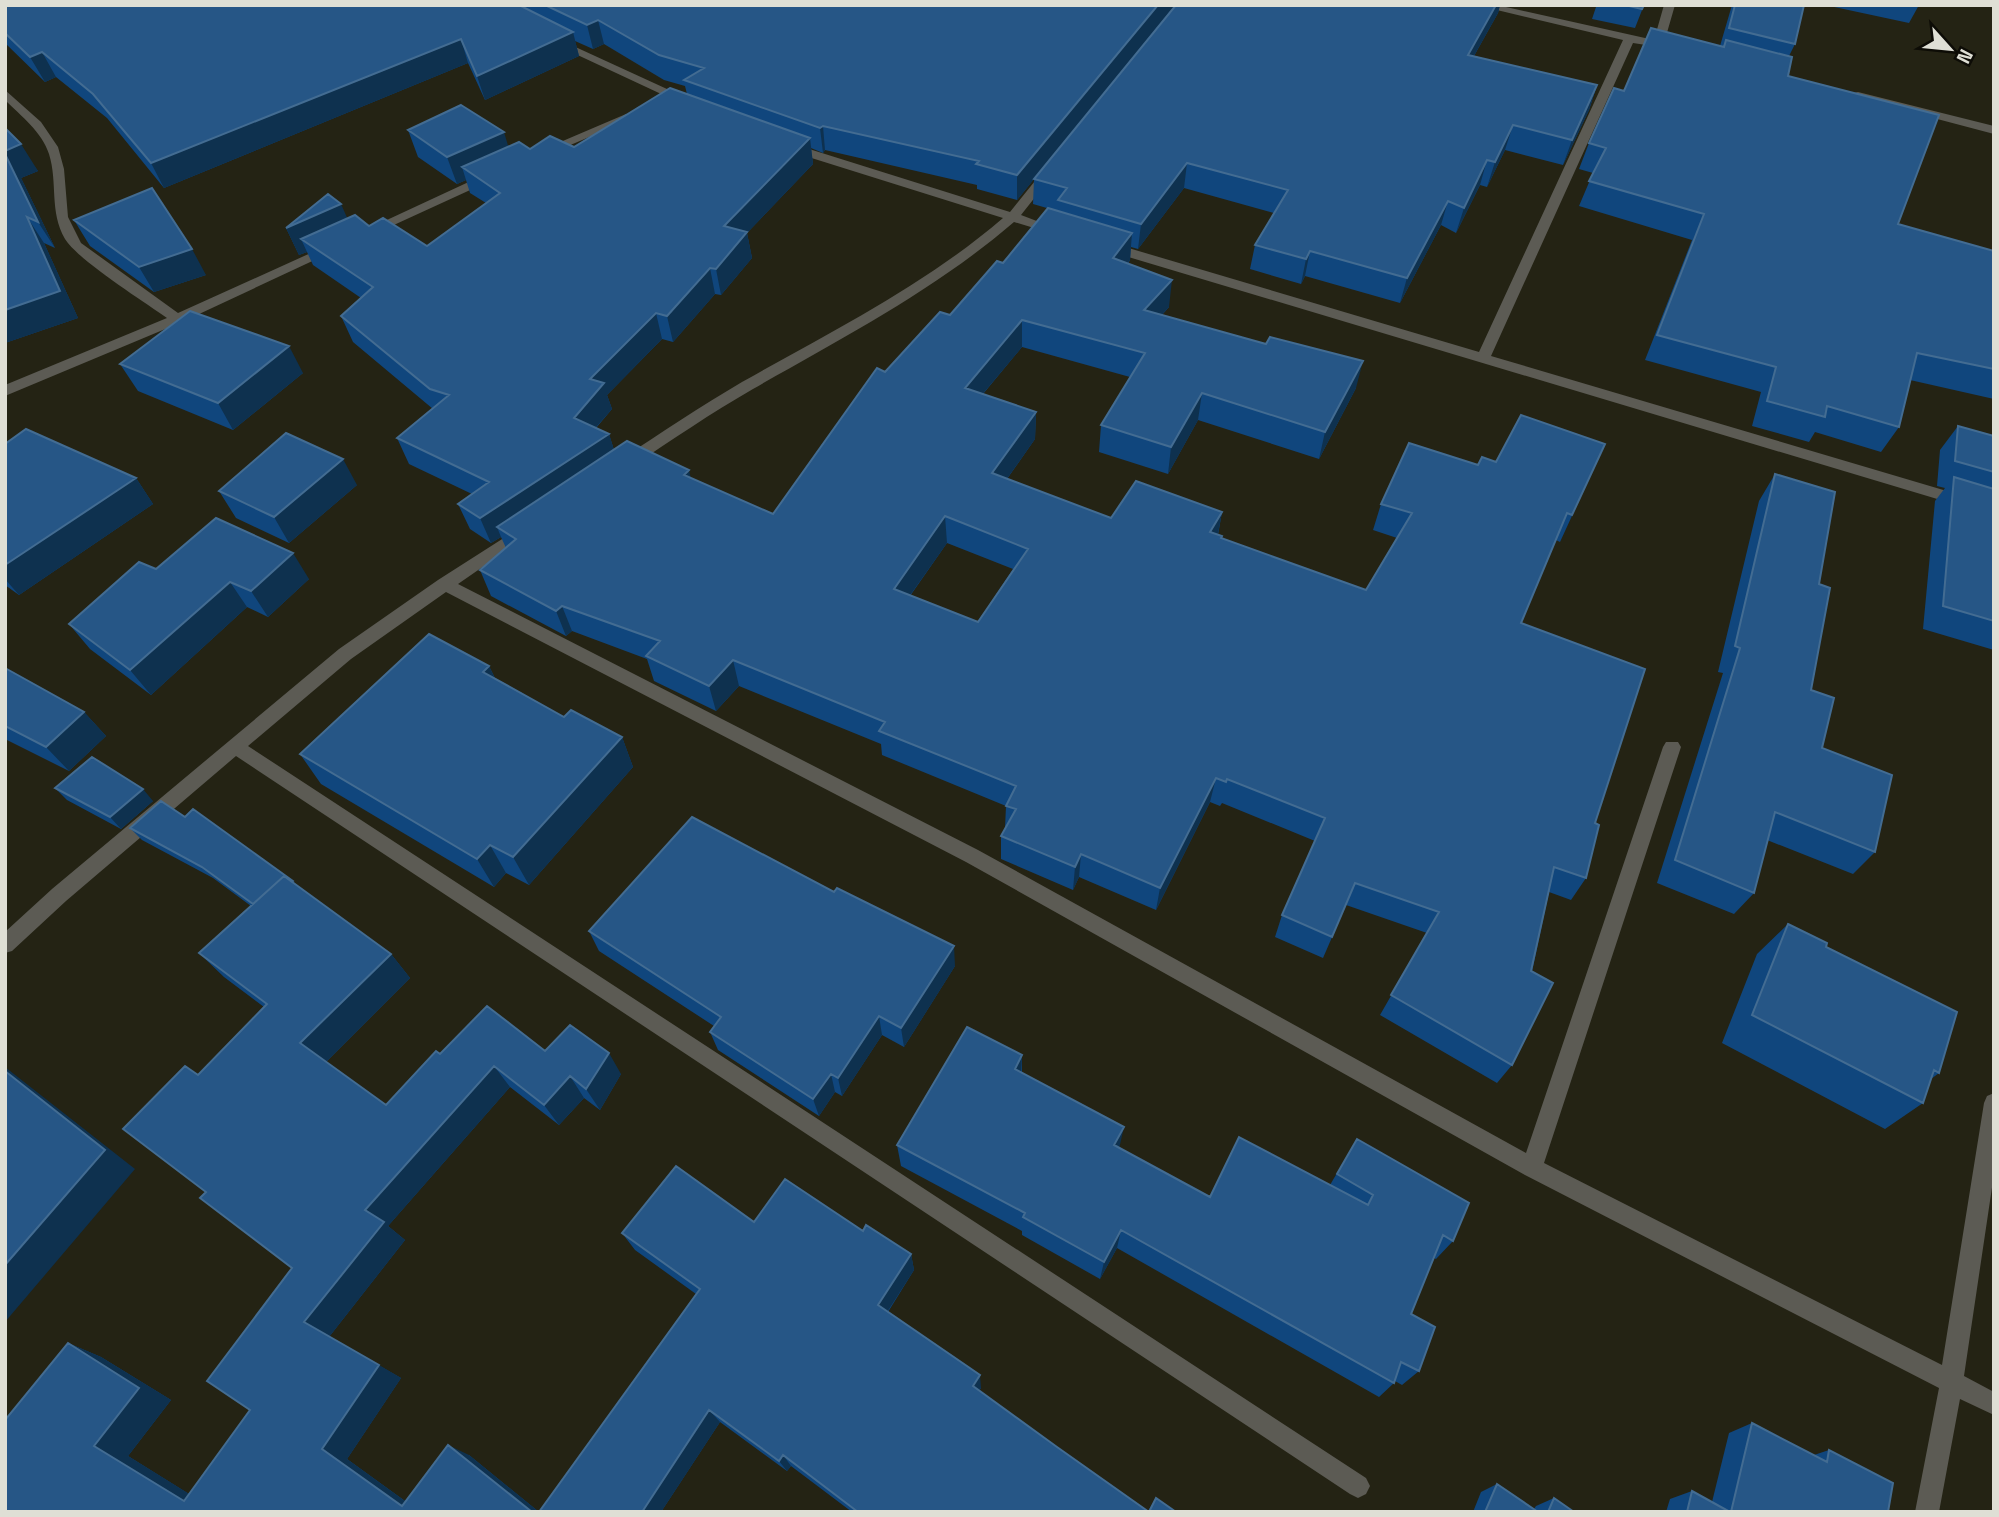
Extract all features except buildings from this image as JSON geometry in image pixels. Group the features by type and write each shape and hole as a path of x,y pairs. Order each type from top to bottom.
{"street":[{"path":"1481,5 1685,51"},
{"path":"1658,44 1670,5"},
{"path":"543,34 663,91 673,98 669,107 691,112"},
{"path":"1482,360 1630,38"},
{"path":"1848,92 1994,130"},
{"path":"5,93 53,148 60,186 60,207 67,232 76,246 177,319"},
{"path":"524,160 641,113"},
{"path":"775,142 1012,218 1994,511"},
{"path":"616,470 748,385 872,318 917,290 1012,218 1055,164"},
{"path":"5,391 177,319 499,172"},
{"path":"5,945 59,895 345,654 536,523"},
{"path":"444,584 972,856 1532,1168 1994,1405"},
{"path":"234,746 1358,1486"},
{"path":"1532,1168 1672,747"},
{"path":"1927,1512 1951,1383 1994,1103"}]}
